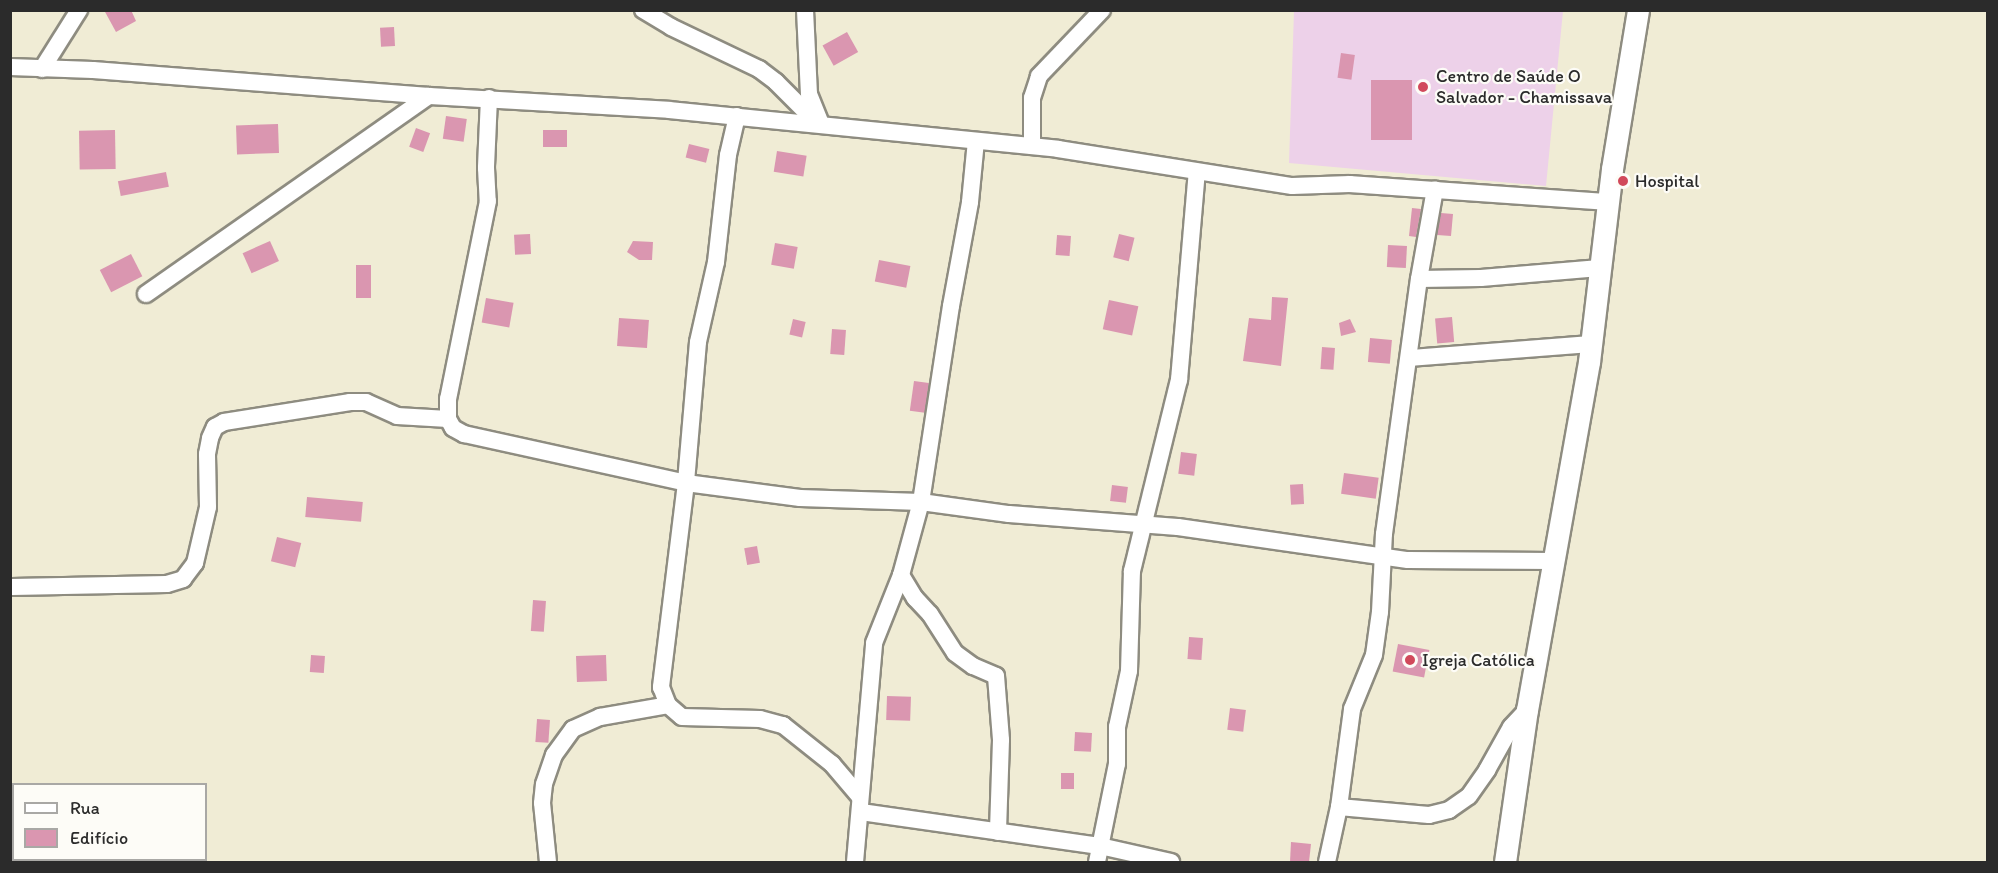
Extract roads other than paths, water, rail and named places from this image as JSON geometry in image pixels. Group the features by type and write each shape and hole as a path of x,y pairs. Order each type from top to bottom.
{"street":[{"path":"42,69 79,10"},
{"path":"643,10 671,27 759,69 776,82 805,111 818,119"},
{"path":"805,10 809,94 818,119"},
{"path":"1032,146 1032,98 1039,76 1102,10"},
{"path":"1505,862 1552,561 1592,344 1608,202 1638,10"},
{"path":"10,67 93,70 429,96 818,119 976,141 1032,146 1292,186 1350,184 1608,202"},
{"path":"146,294 429,96"},
{"path":"489,98 486,168 488,201 448,399 448,419 453,428 488,441 686,483 800,498 921,502 1142,526 1178,527 1383,557 1552,561"},
{"path":"737,116 728,155 716,262 698,342 686,483 661,687 668,705 682,717 760,719 783,725 832,764 860,805 1099,854 1171,862"},
{"path":"855,862 874,643 901,575 921,502 951,306 970,202 976,141"},
{"path":"1099,854 1117,764 1117,727 1129,670 1132,571 1179,380 1197,172"},
{"path":"1327,862 1339,807 1352,709 1374,655 1383,557 1419,279 1435,189"},
{"path":"1419,279 1481,278 1600,268"},
{"path":"1410,358 1592,344"},
{"path":"12,587 167,584 183,579 195,563 208,507 207,454 210,438 215,427 224,422 350,402 366,402 397,416 448,419"},
{"path":"901,575 955,653 973,666 996,676 1001,740 998,832"},
{"path":"548,862 542,803 544,784 555,755 573,729 600,717 668,705"},
{"path":"1339,807 1429,815 1449,810 1469,796 1487,770 1511,727 1527,710"}],"place":[{"name":"Centro de Saúde O Salvador - Chamissava","path":"1423,87"},
{"name":"Hospital","path":"1623,181"},
{"name":"Igreja Católica","path":"1410,660"}]}
